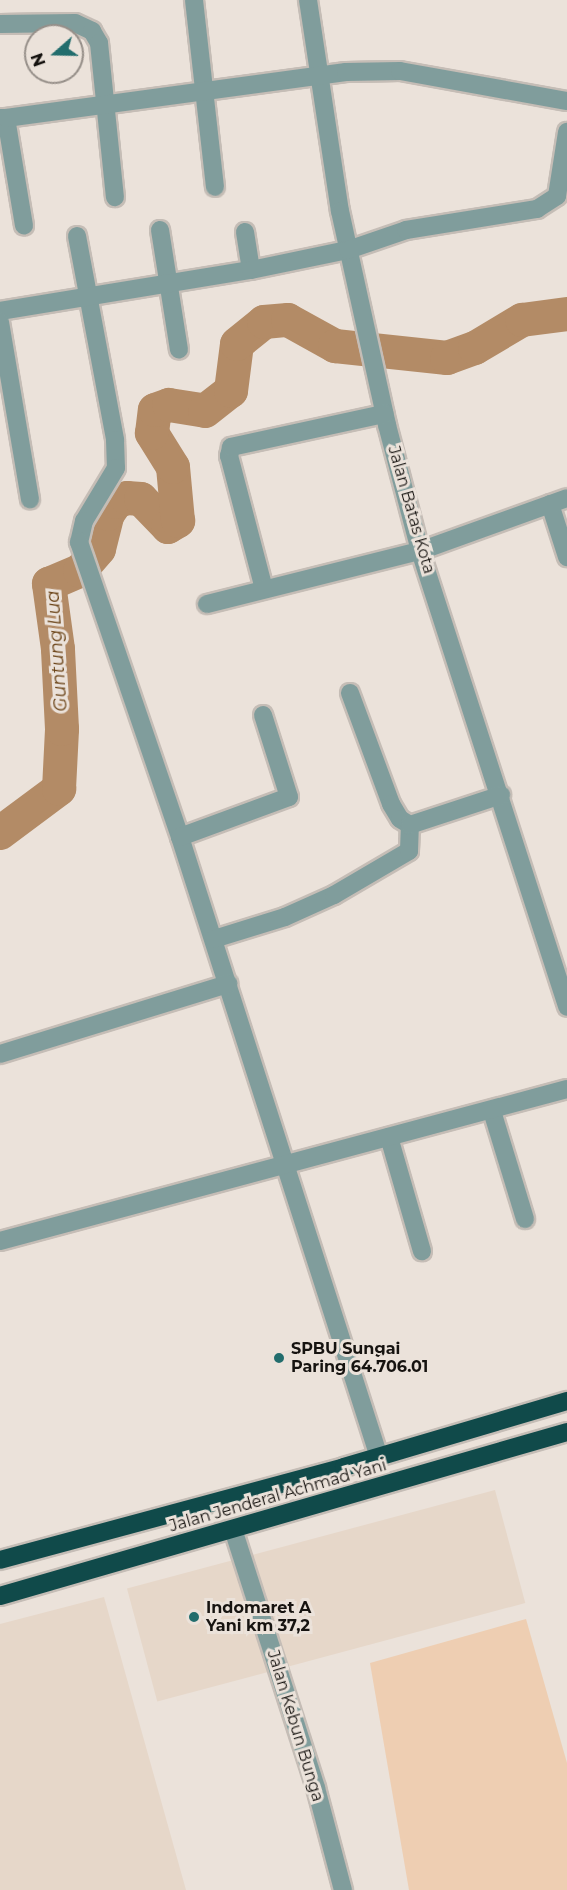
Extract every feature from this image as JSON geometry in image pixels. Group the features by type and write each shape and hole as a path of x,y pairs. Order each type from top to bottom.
{"highway":[{"name":"Jalan Jenderal Achmad Yani","path":"0,1560 379,1457 567,1401"},
{"name":"Jalan Jenderal Achmad Yani","path":"0,1596 567,1432"},
{"path":"456,1433 466,1462"}],"street":[{"path":"194,0 215,187"},
{"name":"Jalan Batas Kota","path":"308,0 348,250 384,414 420,551 501,795 567,1007"},
{"path":"0,24 75,23 92,31 99,43 115,197"},
{"path":"24,226 3,118 205,93 319,74 400,71 567,101"},
{"path":"0,311 86,299 251,270 348,250 406,230 545,206 557,196 567,132"},
{"path":"160,230 179,350"},
{"path":"245,232 251,270"},
{"path":"77,236 86,299 115,440 116,468 79,531 84,556 214,939 379,1457"},
{"path":"0,322 30,499"},
{"path":"264,590 229,451 236,444 384,414"},
{"path":"207,604 420,551 558,501 567,557"},
{"path":"350,693 391,804 400,819 410,825 501,795"},
{"path":"180,837 289,797 263,715"},
{"path":"214,939 312,906 404,856 412,845 410,825"},
{"path":"0,1054 228,984"},
{"path":"0,1241 492,1111 567,1089"},
{"path":"492,1111 525,1220"},
{"path":"389,1137 422,1251"},
{"name":"Jalan Kebun Bunga","path":"233,1529 316,1788 343,1890"}],"shaded area":[{"path":"495,1490 525,1603 157,1702 127,1589"},
{"path":"104,1597 186,1890 0,1890 0,1624"},
{"path":"526,1619 567,1763 567,1890 409,1890 370,1663"}],"waterway":[{"name":"Guntung Lua","path":"0,833 59,789 62,729 58,649 49,584 80,571 99,549 108,514 116,502 127,498 141,499 168,527 178,521 173,467 152,433 155,410 169,405 205,411 231,391 237,344 264,322 288,320 335,346 447,358 475,348 522,320 567,314"}],"place":[{"name":"SPBU Sungai Paring 64.706.01","path":"279,1358"},
{"name":"Indomaret A Yani km 37,2","path":"194,1617"}]}
